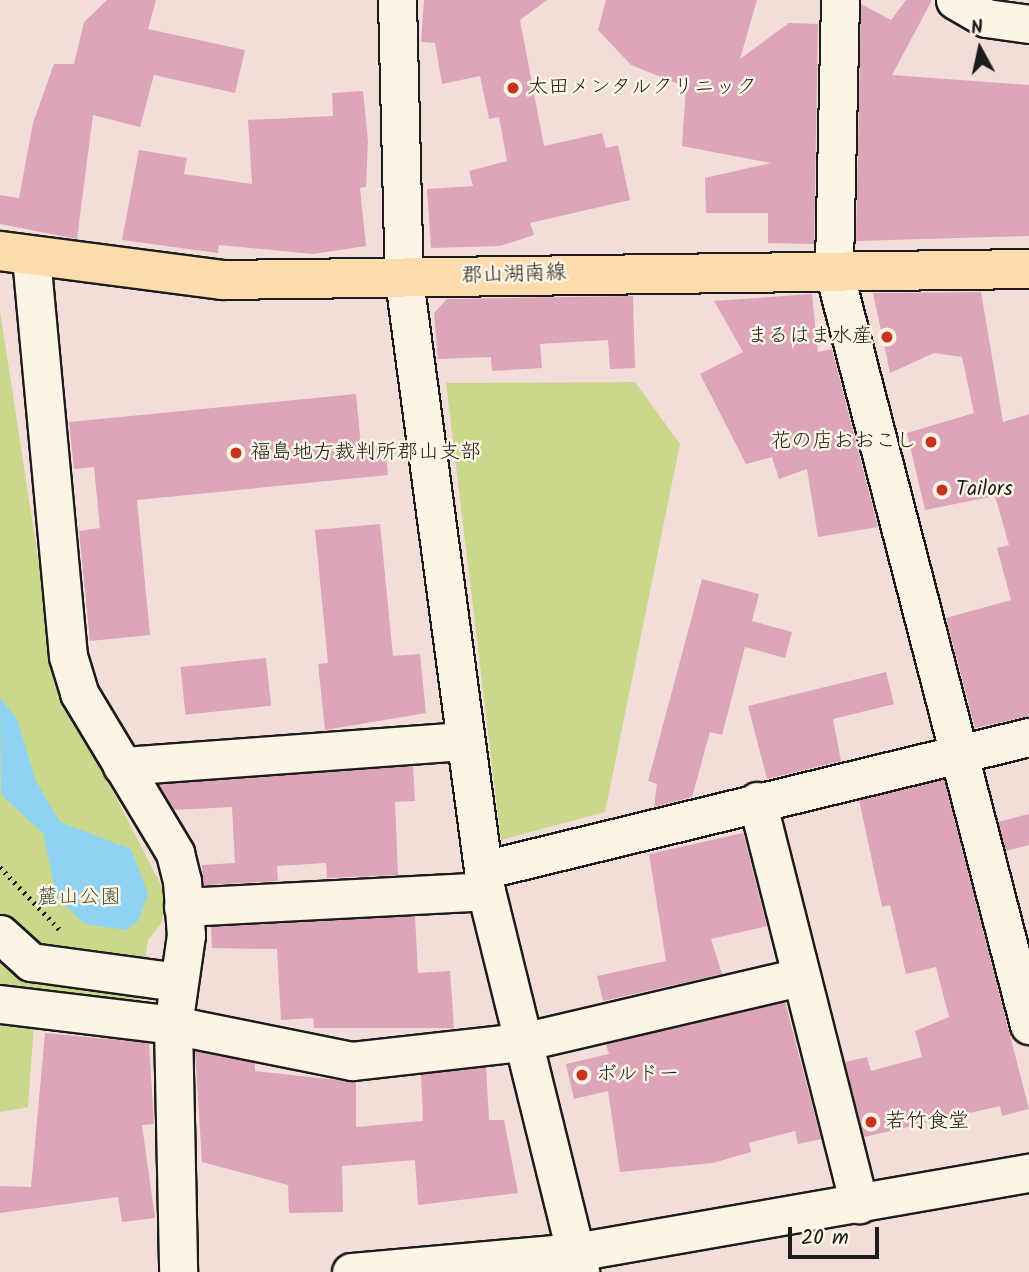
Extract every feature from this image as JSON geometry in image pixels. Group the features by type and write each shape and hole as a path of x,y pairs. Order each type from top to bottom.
{"main road":[{"name":"郡山湖南線","path":"16,254 222,280 404,280 1029,269"}],"street":[{"path":"397,0 404,280 466,741 486,880 522,1042 577,1262"},
{"path":"955,0 986,18 1029,24"},
{"path":"830,3 834,272 963,752 1029,1025"},
{"path":"16,254 68,656 79,693 175,853 184,907 186,935 177,982 173,1025 178,1272"},
{"path":"184,907 486,880 757,801 1029,737"},
{"path":"122,766 466,741"},
{"path":"757,801 859,1204"},
{"path":"0,934 31,962 177,982"},
{"path":"0,1004 173,1025 352,1061 522,1042 800,977"},
{"path":"351,1272 577,1262 859,1204 1029,1173"}],"path":[{"path":"0,867 67,937"}],"green space":[{"name":"麓山公園","path":"0,311 57,682 166,895 162,922 148,940 135,1033 34,1024 28,1107 0,1112"},
{"path":"635,382 680,444 605,812 501,840 446,383"}],"water":[{"path":"0,698 17,719 36,781 60,822 131,849 148,893 139,920 126,930 85,924 57,898 43,833 1,795"}],"building":[{"path":"107,0 156,0 148,29 245,50 235,93 154,75 140,127 93,115 77,239 0,224 0,195 19,198 33,123 54,64 74,64 84,22"},
{"path":"424,0 547,0 520,20 544,146 602,133 606,148 618,145 630,200 530,223 534,235 500,246 431,248 427,189 473,186 469,171 507,161 499,117 489,119 480,76 442,84 435,43 421,42"},
{"path":"606,0 757,0 740,59 789,23 818,24 814,244 768,243 768,213 706,213 705,178 771,163 682,146 686,87 631,65 598,30"},
{"path":"906,0 932,0 892,75 1029,85 1029,236 856,241 861,4 891,20"},
{"path":"363,91 368,141 366,187 360,188 366,246 313,254 219,245 218,253 122,240 139,150 187,158 184,174 252,184 248,120 333,116 332,93"},
{"path":"981,292 1003,422 1029,414 1029,716 975,728 946,618 1011,600 997,548 1009,545 995,496 925,510 907,433 974,413 962,357 934,353 890,373 873,293"},
{"path":"812,294 818,352 832,349 878,527 818,537 807,469 779,479 772,457 746,464 700,374 743,352 714,301"},
{"path":"633,296 635,368 610,369 608,340 540,344 542,368 492,371 491,357 438,359 434,313 447,299"},
{"path":"356,394 361,447 385,444 388,475 137,500 150,635 90,641 79,531 100,528 94,467 74,469 69,422"},
{"path":"380,524 393,656 420,654 426,713 325,730 318,664 328,663 315,530"},
{"path":"702,579 759,594 752,621 792,632 785,658 745,647 722,735 710,732 692,797 654,807 657,784 648,781"},
{"path":"266,658 271,706 185,715 180,667"},
{"path":"886,672 894,704 833,719 841,761 767,779 748,706"},
{"path":"413,766 415,801 395,802 398,875 327,878 326,863 277,866 278,881 203,885 202,865 235,863 232,807 174,810 158,784"},
{"path":"944,779 1029,1109 1002,1116 1000,1106 864,1137 845,1062 867,1057 871,1071 922,1057 915,1031 949,1017 936,967 906,974 890,905 882,907 859,800"},
{"path":"1029,814 1029,845 1006,851 998,822"},
{"path":"743,833 767,926 711,939 722,974 603,1001 597,976 666,961 649,854"},
{"path":"415,916 418,973 450,971 454,1028 314,1028 313,1018 281,1020 277,949 212,948 211,927"},
{"path":"785,1002 821,1139 798,1144 795,1131 749,1143 751,1152 713,1163 620,1172 608,1091 574,1099 566,1064 609,1054 606,1044"},
{"path":"45,1033 149,1043 154,1124 142,1125 155,1218 122,1222 118,1197 0,1213 0,1186 31,1187"},
{"path":"195,1051 255,1063 255,1071 356,1082 356,1127 423,1121 421,1074 486,1067 489,1120 504,1120 518,1193 418,1205 415,1160 342,1166 343,1212 289,1213 288,1185 202,1162"}],"place":[{"name":"太田メンタルクリニック","path":"513,88"},
{"name":"まるはま水産","path":"887,337"},
{"name":"花の店おおこし","path":"931,442"},
{"name":"福島地方裁判所郡山支部","path":"236,453"},
{"name":"Tailors","path":"942,490"},
{"name":"ボルドー","path":"582,1075"},
{"name":"若竹食堂","path":"871,1122"}]}
